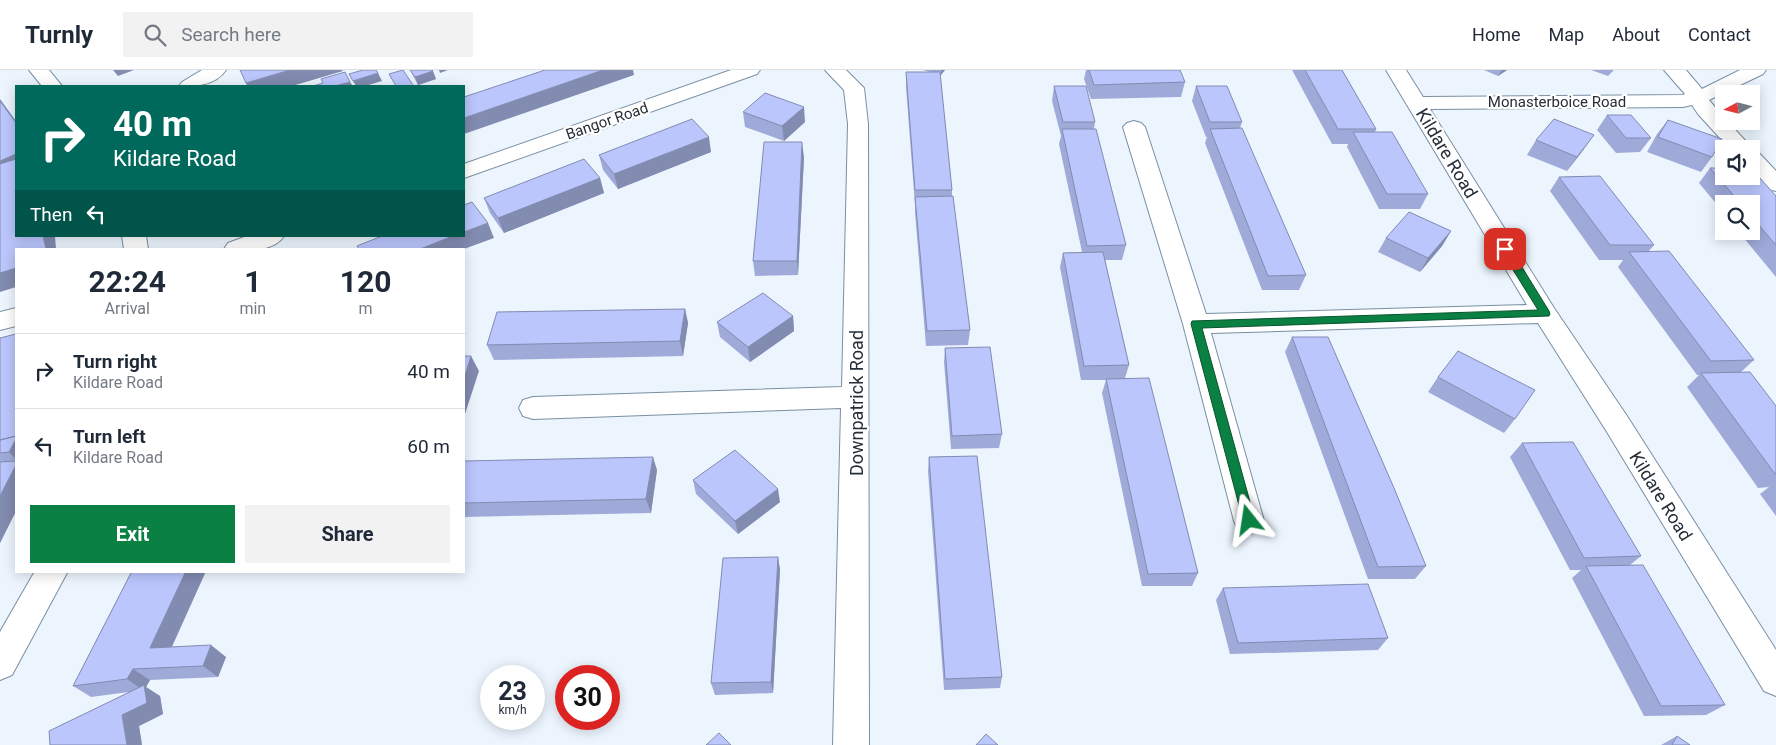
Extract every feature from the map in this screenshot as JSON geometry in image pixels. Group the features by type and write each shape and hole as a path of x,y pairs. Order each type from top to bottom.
{"street":[{"path":"39,70 51,85"},
{"path":"191,85 216,70"},
{"name":"Bangor Road","path":"465,171 750,70"},
{"name":"Downpatrick Road","path":"835,70 854,88 858,124 851,745"},
{"name":"Kildare Road","path":"1396,70 1545,314 1776,680"},
{"path":"1674,70 1688,83 1705,110 1733,140"},
{"name":"Monasterboice Road","path":"1416,103 1683,101 1698,98 1756,70"},
{"path":"1134,127 1196,324 1249,520"},
{"path":"1760,167 1776,184"},
{"path":"239,248 269,237"},
{"path":"1196,324 1545,314"},
{"path":"0,322 15,317"},
{"path":"533,408 856,397"},
{"path":"0,664 51,573"}],"building":[{"path":"240,70 290,70 246,83"},
{"path":"363,70 376,70 378,73 353,81 349,74"},
{"path":"403,70 413,85 395,85 389,74"},
{"path":"410,70 432,70 433,71 415,77"},
{"path":"545,70 603,70 465,118 465,97"},
{"path":"1089,70 1180,70 1185,82 1094,85"},
{"path":"1305,70 1342,70 1376,129 1338,129"},
{"path":"345,72 350,82 339,85 316,85 323,83 321,79"},
{"path":"906,72 940,72 952,190 915,190"},
{"path":"1054,86 1086,86 1095,122 1063,122"},
{"path":"1196,86 1227,86 1242,122 1210,122"},
{"path":"765,93 804,107 782,126 743,112"},
{"path":"0,101 15,122 15,154 0,161"},
{"path":"1607,115 1631,115 1651,138 1626,138"},
{"path":"692,119 709,137 614,174 599,155"},
{"path":"1554,119 1594,135 1577,157 1536,140"},
{"path":"1668,120 1722,139 1715,140 1715,152 1712,157 1658,137"},
{"path":"1242,128 1306,275 1268,276 1210,129"},
{"path":"1062,129 1096,129 1126,245 1087,246"},
{"path":"1353,132 1392,132 1428,194 1387,194"},
{"path":"764,142 802,142 797,261 753,261"},
{"path":"15,159 15,237 43,237 46,248 15,248 15,268 0,273 0,164"},
{"path":"584,159 600,178 498,218 484,198"},
{"path":"1600,176 1654,245 1610,245 1559,177"},
{"path":"1760,178 1776,196 1776,245 1760,226 1760,195 1733,195 1725,185 1760,185"},
{"path":"953,196 970,330 927,331 915,197"},
{"path":"472,202 488,223 465,232 465,205"},
{"path":"1409,212 1451,231 1428,258 1386,238"},
{"path":"380,237 450,237 423,248 358,248 357,246"},
{"path":"1669,251 1754,360 1711,361 1629,252"},
{"path":"1103,252 1129,365 1084,366 1063,253"},
{"path":"763,293 793,316 748,347 717,322"},
{"path":"685,309 680,341 487,345 497,312"},
{"path":"15,334 15,436 0,440 0,338"},
{"path":"1292,337 1328,337 1426,566 1378,567"},
{"path":"990,347 1002,434 952,436 945,348"},
{"path":"1458,351 1535,390 1515,419 1438,377"},
{"path":"465,356 471,356 465,376"},
{"path":"1750,372 1776,406 1776,474 1701,373"},
{"path":"1149,378 1198,573 1148,574 1106,379"},
{"path":"15,436 15,441 9,452 0,453 0,440"},
{"path":"1573,442 1641,556 1584,558 1522,443"},
{"path":"735,450 778,489 735,521 693,480"},
{"path":"977,456 1002,677 945,679 929,457"},
{"path":"653,457 646,499 465,503 465,461"},
{"path":"15,461 15,467 0,496 0,462"},
{"path":"778,557 771,682 711,683 723,558"},
{"path":"1643,565 1725,705 1661,706 1586,566"},
{"path":"131,573 185,573 150,648 211,645 203,666 133,669 127,679 73,686"},
{"path":"1368,584 1388,638 1238,643 1223,588"},
{"path":"144,685 147,703 122,715 127,745 50,745 49,731"},
{"path":"719,733 731,745 706,745"},
{"path":"986,734 998,745 976,745"},
{"path":"1677,736 1690,745 1672,745"}],"route":[{"path":"1249,520 1196,324 1545,314 1505,249"}]}
